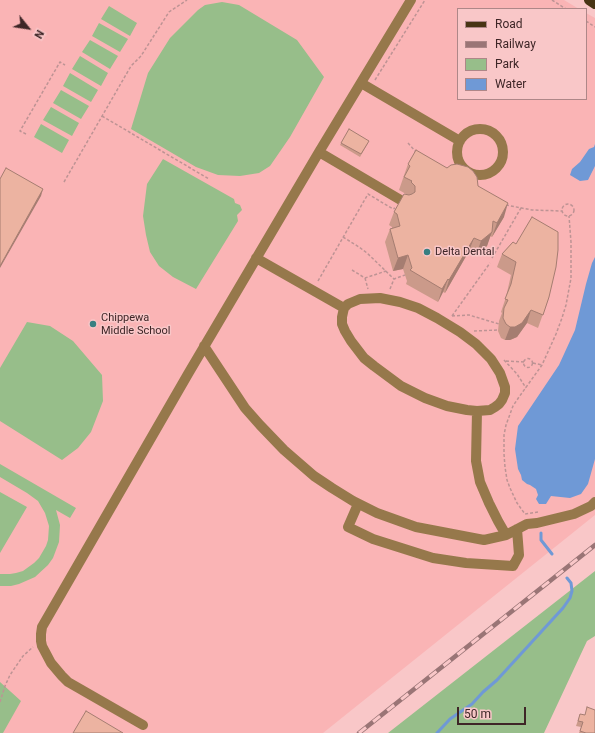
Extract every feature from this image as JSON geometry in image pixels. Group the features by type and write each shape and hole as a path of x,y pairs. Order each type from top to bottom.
{"lane":[{"path":"143,725 68,682 51,663 42,646 42,627 204,346 411,0"},
{"path":"361,84 460,141"},
{"path":"475,129 492,132 500,140 502,145 503,156 499,166 485,175 474,175 464,169 458,160 457,154 460,141 465,134 475,129"},
{"path":"319,152 401,205"},
{"path":"256,258 344,308"},
{"path":"380,298 400,302 418,308 437,318 476,344 490,359 500,373 505,387 505,393 496,408 477,412 447,406 425,398 401,386 374,366 364,358 345,331 342,324 344,308 348,304 360,299 380,298"},
{"path":"204,346 245,408 284,450 314,476 358,504 377,514 424,528 484,540 506,536 527,524 574,514 591,506 595,502"},
{"path":"477,412 476,461 480,482 506,536"},
{"path":"358,504 348,527 373,539 433,558 466,563 513,566 519,555 517,529"}],"path":[{"path":"64,182 132,66 141,56 169,12 187,0"},
{"path":"374,81 424,0"},
{"path":"552,0 564,8"},
{"path":"26,134 20,131 60,62 65,65"},
{"path":"102,116 209,179"},
{"path":"408,143 417,152"},
{"path":"323,284 317,281 368,194 393,209 401,205"},
{"path":"504,204 521,208 562,211 564,215 569,216"},
{"path":"525,514 513,495 507,480 504,454 504,435 513,406 542,365 556,334 569,291 572,260 569,216 573,212 573,207 566,204 562,208 562,211"},
{"path":"492,258 521,208"},
{"path":"343,237 359,246 394,279 405,275"},
{"path":"452,316 490,263"},
{"path":"352,270 366,278 386,271"},
{"path":"366,278 368,289"},
{"path":"452,316 469,315 499,324"},
{"path":"452,316 458,320"},
{"path":"474,331 498,330"},
{"path":"505,361 524,362 528,358 532,360 532,364"},
{"path":"524,362 525,366 529,367 532,364 542,365"},
{"path":"0,702 5,686 16,665 41,641"}],"shaded area":[{"path":"0,0 564,0 577,8 457,8 457,100 587,100 587,14 595,18 595,515 323,733 0,733"}],"green space":[{"path":"222,2 239,5 297,40 324,77 290,137 270,166 259,173 240,176 218,175 196,167 131,129 148,73 170,38 205,5"},
{"path":"109,6 137,23 130,36 101,19"},
{"path":"99,23 128,39 120,52 92,36"},
{"path":"90,40 118,56 110,69 82,52"},
{"path":"80,56 108,73 101,86 72,69"},
{"path":"70,73 98,90 91,102 63,86"},
{"path":"61,90 89,106 81,119 53,103"},
{"path":"51,107 79,123 72,136 43,120"},
{"path":"41,124 69,140 62,153 34,137"},
{"path":"163,159 234,199 235,203 240,205 242,210 237,215 238,221 196,289 173,277 159,266 150,252 143,216 147,184"},
{"path":"27,322 50,326 73,341 102,375 103,401 91,432 78,448 62,460 0,421 0,368"},
{"path":"0,464 76,508 70,518 56,510 60,525 59,542 53,558 48,565 35,577 11,586 0,586 0,574 10,574 23,571 34,563 39,558 46,546 49,526 45,513 38,501 0,477"},
{"path":"0,492 27,507 0,553"},
{"path":"595,571 595,636 587,641 544,733 388,733"},
{"path":"0,682 21,701 3,733 0,733"}],"water":[{"path":"595,144 595,166 588,180 580,181 570,175 572,169 580,162 589,149 594,147"},
{"path":"595,257 595,459 588,484 581,494 570,498 551,496 546,504 539,504 536,499 538,495 536,489 522,480 518,469 515,449 518,426 559,365 575,330 586,284"}],"building":[{"path":"349,129 369,141 361,154 341,143"},
{"path":"416,150 447,168 451,165 457,164 468,167 477,177 478,186 508,203 497,223 493,221 492,232 481,241 474,238 442,289 410,270 412,268 408,255 398,258 390,229 400,226 397,214 394,212 404,194 409,195 415,192 415,186 411,182 412,181 404,177 410,166 408,164"},
{"path":"6,168 43,189 0,266 0,179"},
{"path":"532,217 558,232 556,267 543,315 531,310 522,323 515,327 510,327 506,324 503,318 504,308 508,300 505,299 511,284 516,262 502,254 513,242 516,244"},
{"path":"587,707 595,710 595,733 580,731 583,722 578,721 580,714 585,715"},
{"path":"86,711 123,733 73,733"}],"waterway":[{"path":"541,533 541,540 552,554"},
{"path":"437,733 450,719 472,704 497,680 563,608 570,598 572,591 571,583 567,578"}],"railway":[{"path":"359,733 595,545"}],"place":[{"name":"Delta Dental","path":"427,252"},
{"name":"Chippewa Middle School","path":"93,324"}]}
